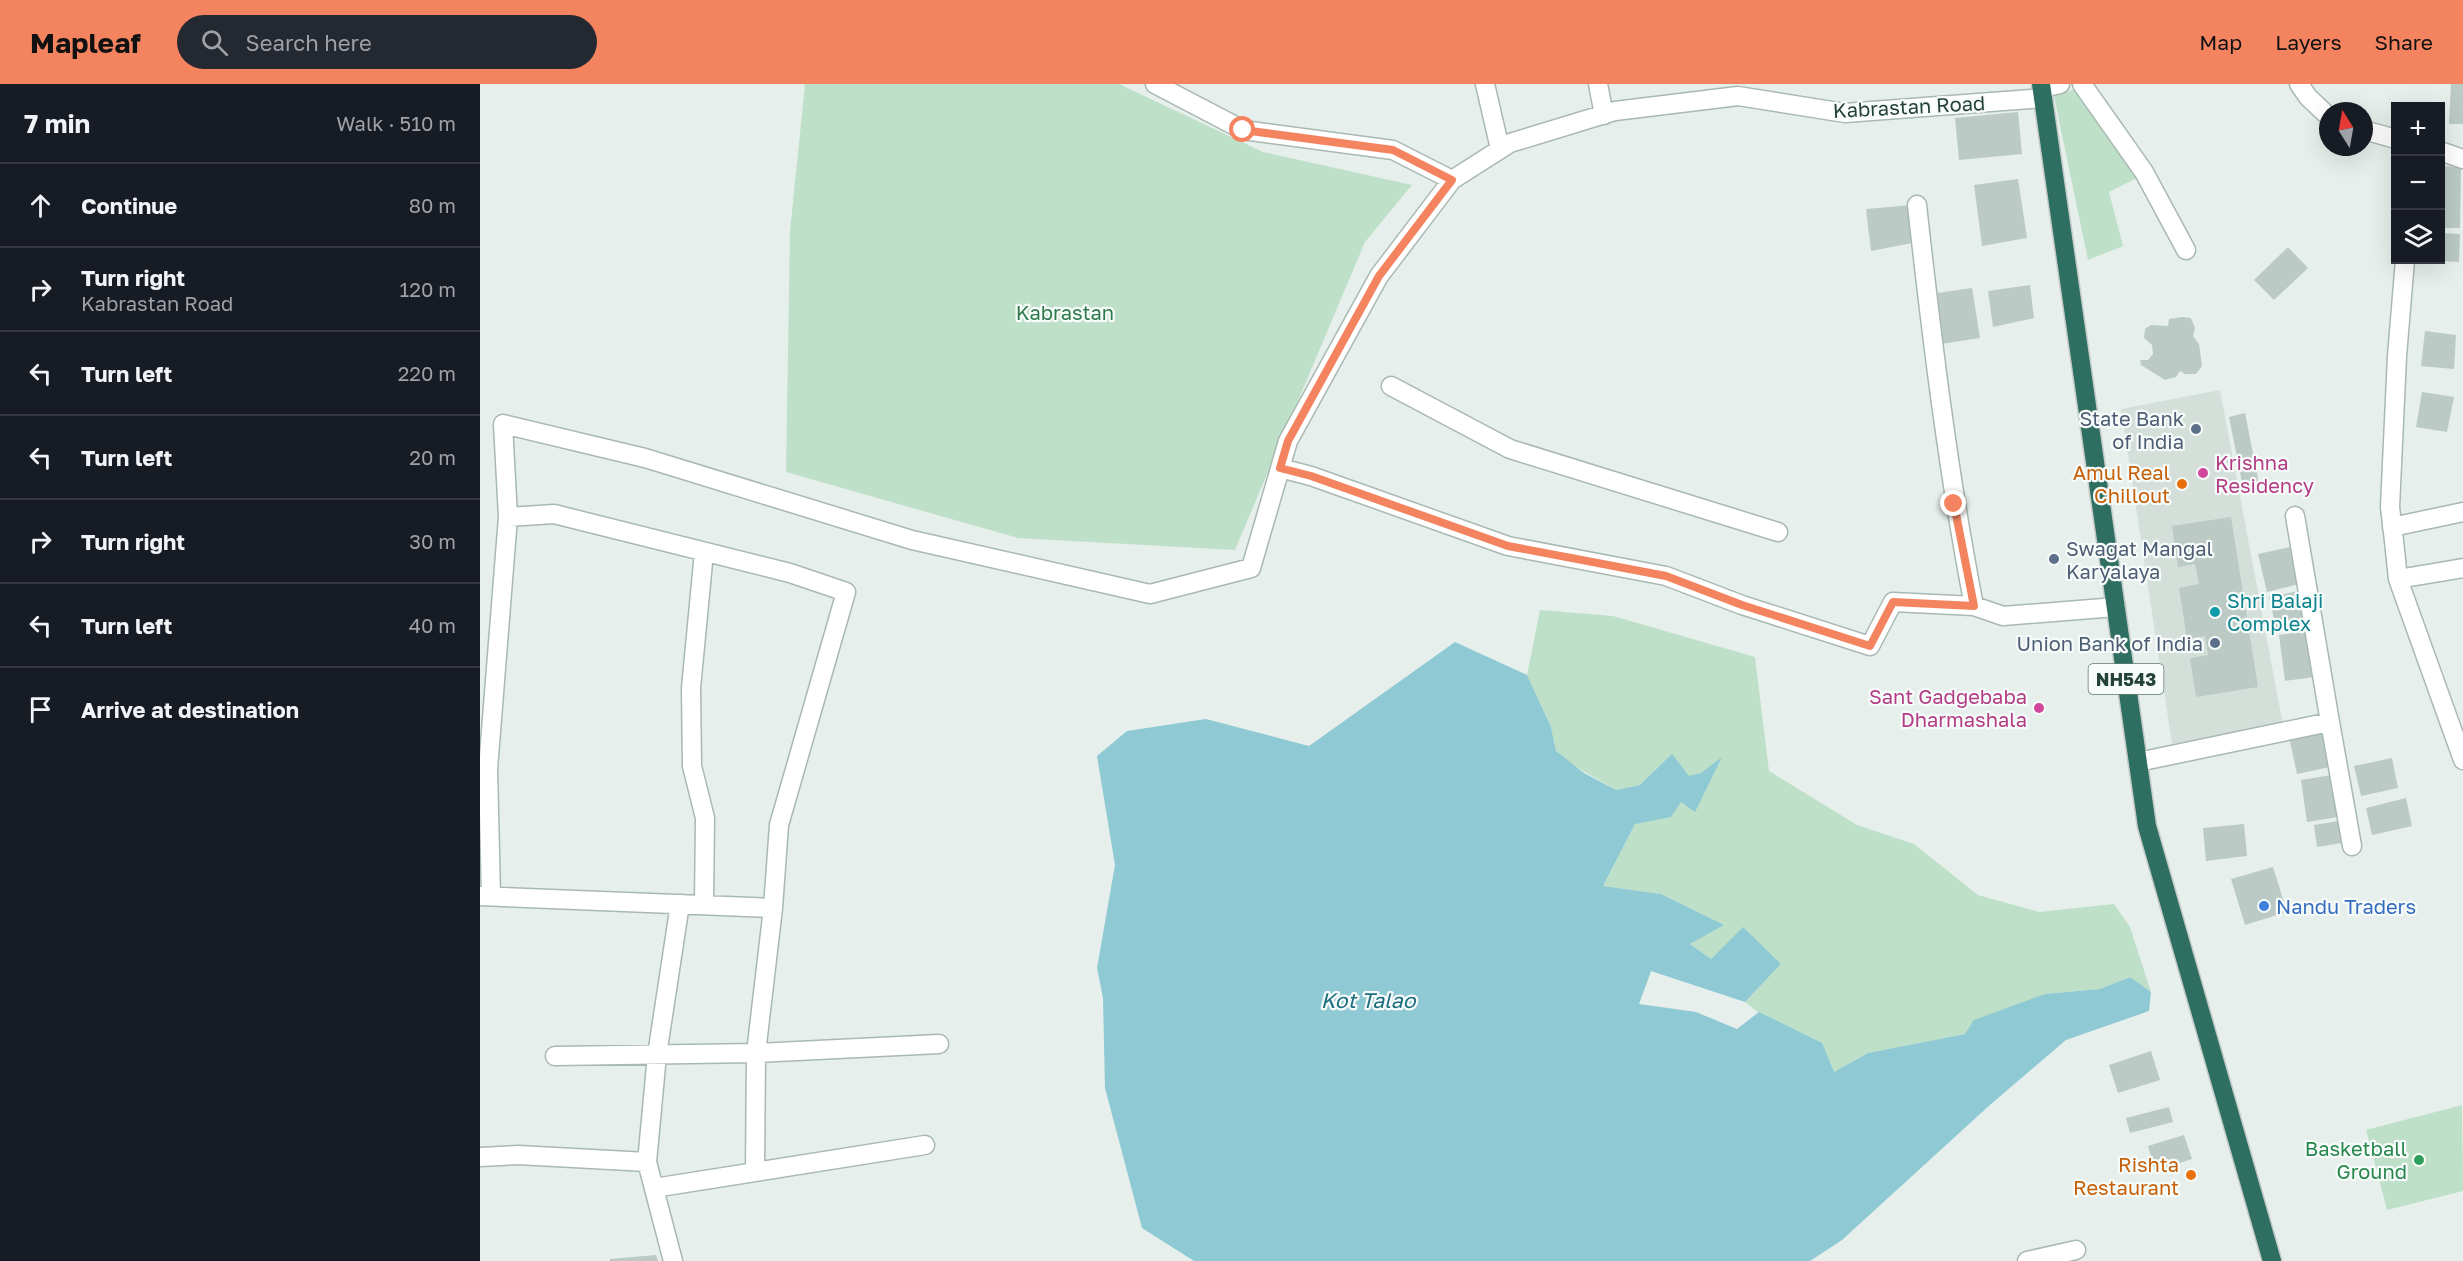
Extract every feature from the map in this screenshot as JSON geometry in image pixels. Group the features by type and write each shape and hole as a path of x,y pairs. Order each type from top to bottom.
{"highway":[{"name":"NH543","path":"2042,90 2147,826 2272,1261"}],"street":[{"path":"1155,84 1243,130 1393,150 1452,180"},
{"path":"1485,84 1500,149"},
{"path":"1598,84 1604,115"},
{"name":"Kabrastan Road","path":"508,517 503,424 645,458 912,540 1150,594 1251,568 1288,441 1379,276 1452,180 1510,143 1615,111 1693,93 1738,96 1845,113 2042,90 2060,84"},
{"path":"2082,84 2144,172 2186,250"},
{"path":"2299,84 2319,107"},
{"path":"2373,133 2391,138"},
{"path":"2445,153 2463,159"},
{"path":"1917,205 1931,333 1954,504 1974,606"},
{"path":"2405,264 2397,356 2390,507 2398,579 2463,760"},
{"path":"1391,386 1510,449 1778,532"},
{"path":"1280,468 1311,476 1508,546 1666,576 1742,605 1870,646 1893,602 1974,606 2003,616 2116,607"},
{"path":"2392,526 2463,512"},
{"path":"754,1171 756,1053 773,908 779,825 846,592 790,573 554,514 508,517 488,769 485,896 773,908"},
{"path":"2295,516 2352,846"},
{"path":"704,552 691,688 692,766 705,818 704,905"},
{"path":"2398,579 2463,568"},
{"path":"2138,762 2330,722"},
{"path":"673,1261 647,1162 657,1054 680,904"},
{"path":"555,1056 756,1053 939,1044"},
{"path":"654,1188 925,1145"},
{"path":"480,1157 518,1155 647,1162"},
{"path":"2027,1261 2076,1250"}],"shaded area":[{"path":"2220,390 2283,725 2172,744 2121,409"}],"green space":[{"name":"Kabrastan","path":"805,84 1119,84 1263,152 1412,185 1365,242 1235,550 1018,538 786,472 790,231"},
{"path":"2079,88 2137,178 2109,192 2123,246 2088,260 2054,96"},
{"path":"1540,610 1613,616 1755,657 1769,771 1857,825 1914,844 1978,895 2039,912 2114,904 2130,927 2151,992 2129,977 2101,989 2045,994 1965,1034 1868,1053 1834,1072 1745,1002 1781,964 1743,928 1711,959 1690,944 1723,925 1661,894 1603,886 1635,824 1639,785 1616,790 1571,764 1556,751 1551,727 1527,675"},
{"name":"Basketball Ground","path":"2462,1105 2463,1191 2387,1210 2366,1130"}],"water":[{"name":"Kot Talao","path":"1455,642 1527,675 1551,727 1556,751 1584,773 1616,790 1640,785 1672,754 1689,776 1701,773 1722,757 1695,812 1681,802 1671,817 1635,824 1603,886 1661,894 1724,925 1690,944 1711,959 1743,927 1781,964 1745,1002 1651,971 1639,1004 1696,1012 1737,1029 1759,1012 1822,1043 1834,1072 1868,1053 1965,1034 1974,1020 2045,994 2100,989 2130,977 2151,992 2149,1011 2066,1040 1991,1104 1842,1240 1810,1261 1194,1261 1142,1228 1105,1088 1103,998 1097,968 1115,865 1097,756 1127,731 1206,719 1309,746"}],"building":[{"path":"2451,84 2463,84 2463,124 2449,124"},
{"path":"2018,112 2022,154 1959,160 1955,118"},
{"path":"2445,166 2461,167 2460,228 2445,228"},
{"path":"2018,179 2027,238 1982,246 1974,185"},
{"path":"1911,205 1917,242 1871,251 1866,209"},
{"path":"2445,233 2460,234 2459,262 2445,261"},
{"path":"2288,247 2308,268 2274,300 2254,280"},
{"path":"2030,285 2034,318 1993,327 1988,291"},
{"path":"1972,288 1980,338 1941,344 1930,294"},
{"path":"2191,318 2195,328 2193,336 2199,344 2202,366 2196,374 2185,374 2180,371 2176,377 2165,380 2141,365 2140,360 2148,360 2153,354 2152,345 2144,338 2145,329 2151,325 2168,326 2169,319"},
{"path":"2425,331 2456,335 2454,369 2421,366"},
{"path":"2422,392 2454,397 2447,432 2416,427"},
{"path":"2245,413 2260,489 2244,492 2229,417"},
{"name":"Shri Balaji Complex","path":"2231,517 2258,687 2196,697 2190,658 2208,655 2205,636 2187,639 2179,588 2199,584 2195,564 2178,567 2172,526"},
{"path":"2290,547 2299,584 2267,592 2258,554"},
{"path":"2299,591 2306,622 2276,628 2269,597"},
{"path":"2308,631 2315,677 2285,681 2279,635"},
{"path":"2322,730 2330,767 2297,774 2289,737"},
{"path":"2392,758 2398,788 2361,796 2354,766"},
{"path":"2332,775 2338,817 2307,822 2301,780"},
{"path":"2406,798 2412,826 2372,835 2366,808"},
{"path":"2338,821 2342,843 2317,847 2314,825"},
{"path":"2244,824 2247,856 2206,861 2203,828"},
{"path":"2273,867 2287,912 2245,925 2231,879"},
{"path":"2151,1051 2160,1080 2118,1093 2109,1065"},
{"path":"2169,1107 2173,1122 2130,1133 2126,1118"},
{"path":"2184,1135 2192,1159 2155,1171 2148,1146"},
{"path":"656,1255 658,1261 610,1261 610,1259"}],"place":[{"name":"State Bank of India","path":"2196,429"},
{"name":"Krishna Residency","path":"2203,473"},
{"name":"Amul Real Chillout","path":"2182,484"},
{"name":"Swagat Mangal Karyalaya","path":"2054,559"},
{"name":"Shri Balaji Complex","path":"2215,612"},
{"name":"Union Bank of India","path":"2215,643"},
{"name":"Sant Gadgebaba Dharmashala","path":"2039,708"},
{"name":"Nandu Traders","path":"2264,906"},
{"name":"Basketball Ground","path":"2419,1160"},
{"name":"Rishta Restaurant","path":"2191,1175"}],"route":[{"path":"1243,130 1393,150 1452,180 1379,276 1288,441 1280,468 1311,476 1508,546 1666,576 1742,605 1870,646 1893,602 1974,606 1954,504"}]}
